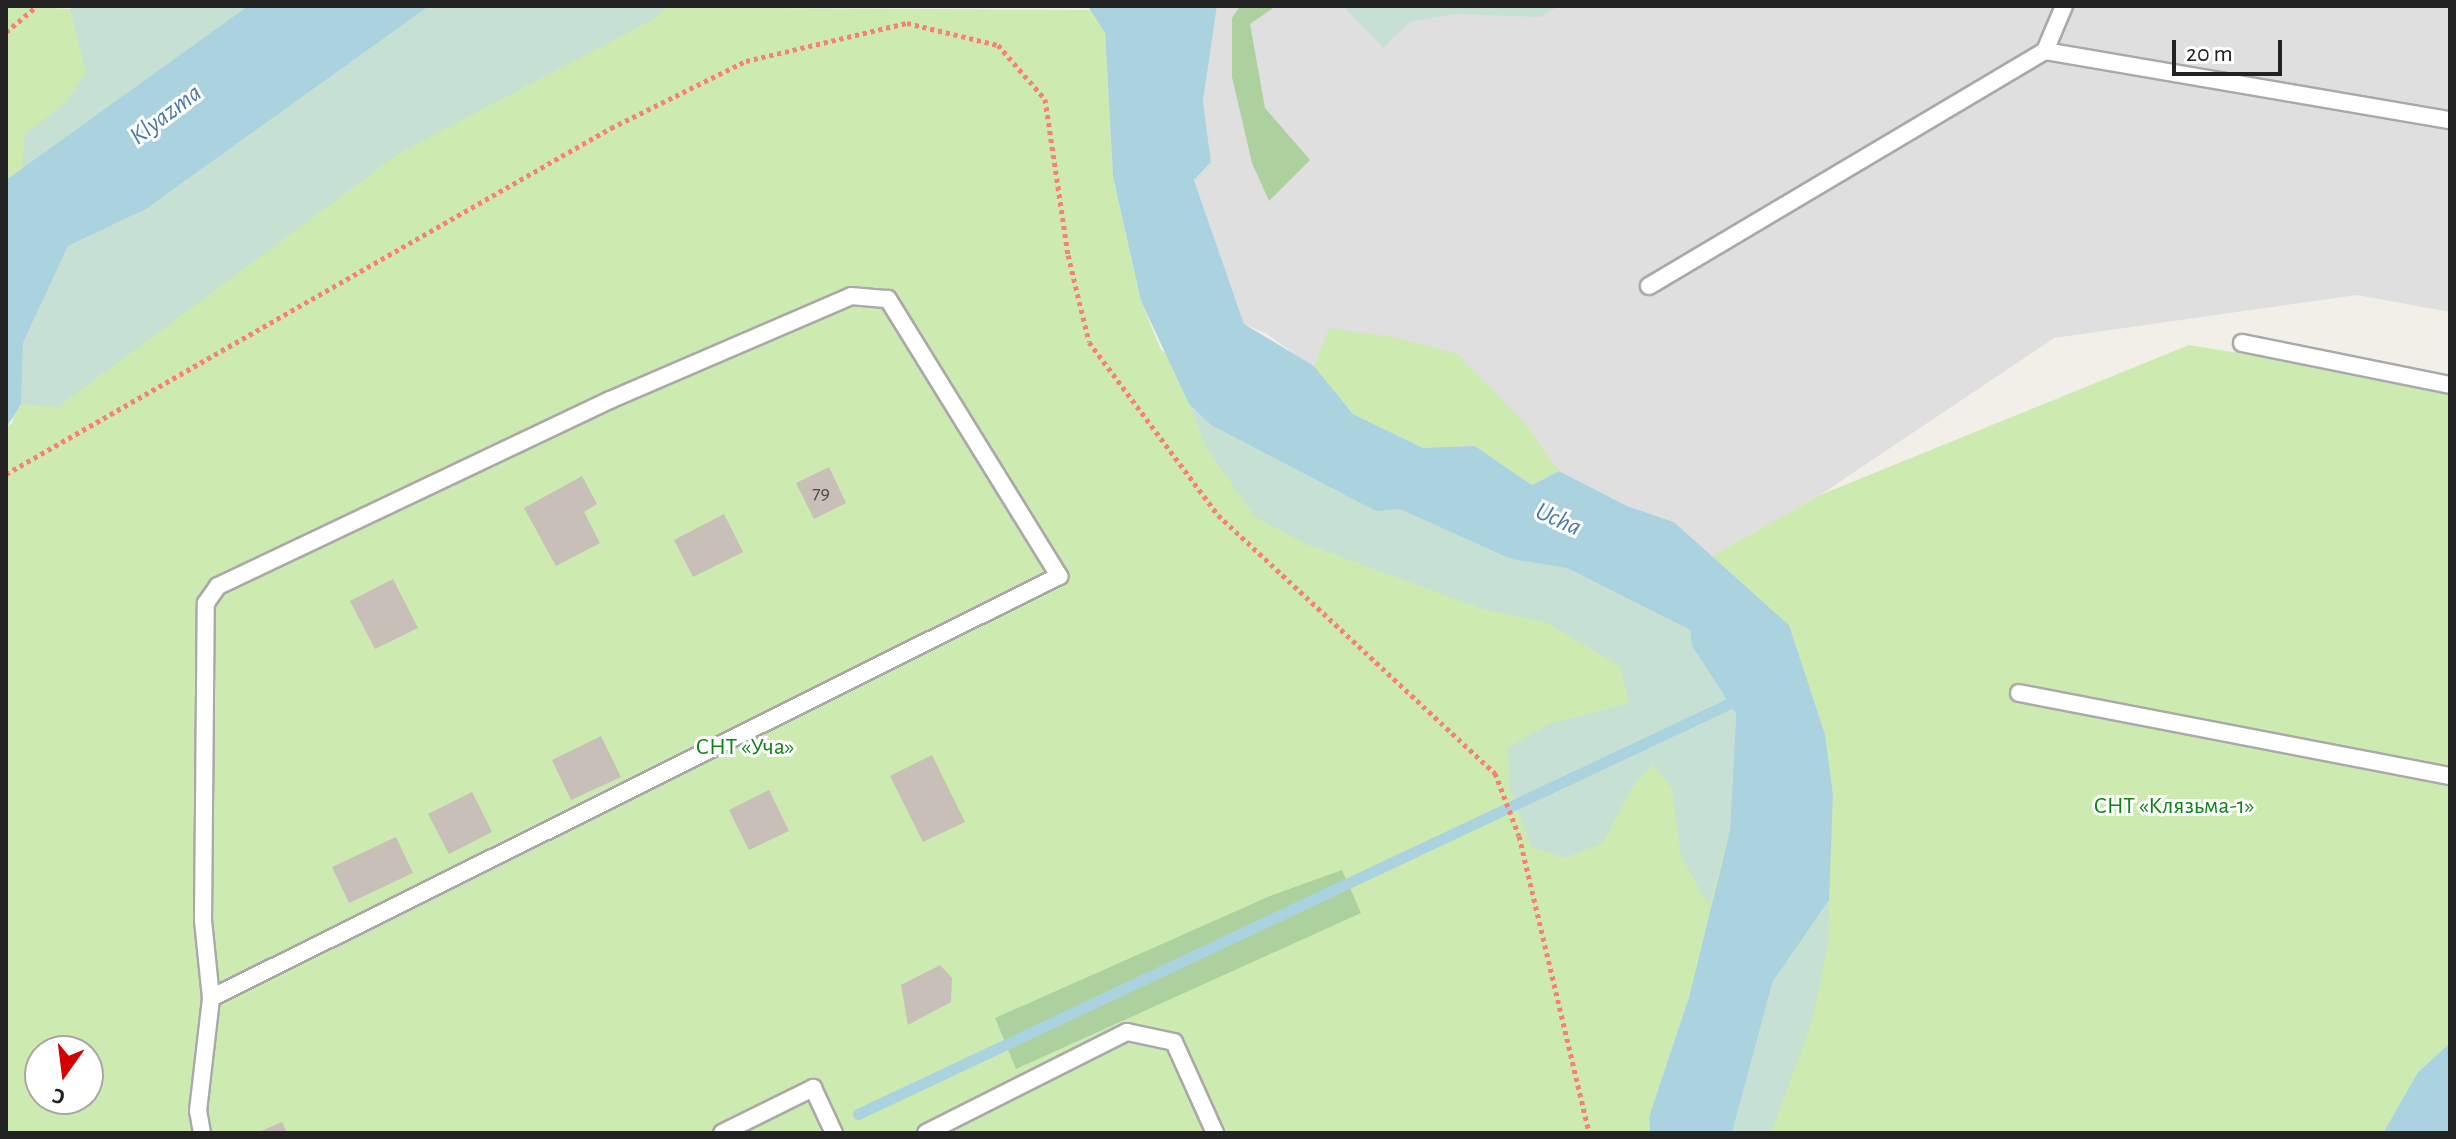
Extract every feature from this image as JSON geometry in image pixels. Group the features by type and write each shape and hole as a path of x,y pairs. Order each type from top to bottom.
{"lane":[{"path":"1649,286 2045,51 2064,6"},
{"path":"2045,51 2450,120"},
{"path":"202,1133 198,1111 211,998 203,921 206,603 218,586 610,400 851,296 888,299 1059,576 211,998"},
{"path":"2242,343 2450,385"},
{"path":"2019,693 2450,776"},
{"path":"926,1133 1127,1032 1174,1042 1215,1133"},
{"path":"722,1133 813,1088 834,1133"}],"path":[{"path":"6,32 37,6"},
{"path":"6,474 611,128 746,61 907,23 998,45 1045,99 1068,255 1089,342 1218,515 1495,773 1519,836 1589,1133"}],"shaded area":[{"path":"1217,6 2450,6 2450,312 2357,295 2054,338 1820,495 1712,556 1674,522 1627,506 1559,471 1423,448 1267,334 1244,324 1194,180 1211,162 1203,101"}],"green space":[{"path":"6,6 71,9 248,6 6,180"},
{"path":"75,6 248,6 22,169 25,134 66,102 86,72 70,9"},
{"name":"СНТ «Уча»","path":"429,6 1093,10 1105,33 1113,177 1141,301 1161,350 1567,568 1730,830 1689,997 1649,1117 1650,1133 6,1133 6,428 12,423 23,343 68,246 146,209"},
{"path":"429,6 669,6 652,20 401,152 58,407 21,404 23,343 68,246 146,209"},
{"path":"1240,6 1276,6 1250,24 1265,108 1310,160 1269,201 1252,163 1232,77 1232,18"},
{"path":"1343,6 1559,6 1540,17 1455,14 1411,21 1383,48"},
{"path":"1329,328 1395,337 1458,354 1526,425 1559,471 1532,485 1475,446 1423,448 1353,414 1314,366"},
{"name":"СНТ «Клязьма-1»","path":"2189,345 2450,387 2450,1043 2418,1072 2383,1133 1732,1133 1833,793 1825,734 1789,625 1712,556 1820,495"},
{"path":"1189,404 1211,425 1376,511 1400,509 1511,559 1567,568 1690,630 1692,646 1736,714 1730,830 1709,906 1681,856 1672,789 1653,764 1631,789 1603,843 1564,858 1532,847 1510,790 1508,748 1549,724 1629,703 1620,666 1545,622 1485,610 1306,544 1255,517 1207,449"},
{"path":"1342,870 1361,913 1016,1069 995,1018 1270,896"},
{"path":"1829,900 1828,943 1812,1021 1771,1133 1732,1133 1773,981"}],"water":[{"name":"Klyazma","path":"248,6 429,6 146,209 68,246 23,343 21,404 6,428 6,180"},
{"name":"Ucha","path":"1088,6 1217,6 1203,101 1211,162 1194,180 1244,324 1314,366 1353,414 1423,448 1475,446 1532,485 1559,471 1627,506 1674,522 1789,625 1825,734 1833,793 1829,900 1773,981 1732,1133 1650,1133 1649,1117 1689,997 1730,830 1736,714 1692,646 1690,630 1567,568 1511,559 1400,509 1376,511 1211,425 1189,404 1141,301 1113,177 1105,33"},
{"path":"2450,1043 2450,1133 2383,1133 2418,1072"}],"building":[{"path":"829,467 846,503 814,519 796,483"},
{"path":"582,476 597,504 584,512 600,543 556,566 524,508"},
{"path":"724,514 743,552 693,577 674,540"},
{"path":"393,579 418,628 375,649 350,601"},
{"path":"601,736 621,777 571,800 552,760"},
{"path":"932,755 965,822 923,842 890,776"},
{"path":"769,790 789,831 749,850 729,810"},
{"path":"472,792 492,832 449,854 428,814"},
{"path":"396,837 413,873 349,903 332,867"},
{"path":"940,965 952,978 951,1002 908,1025 901,985"},
{"path":"282,1122 287,1133 257,1133"}],"waterway":[{"path":"858,1114 1741,698"}]}
